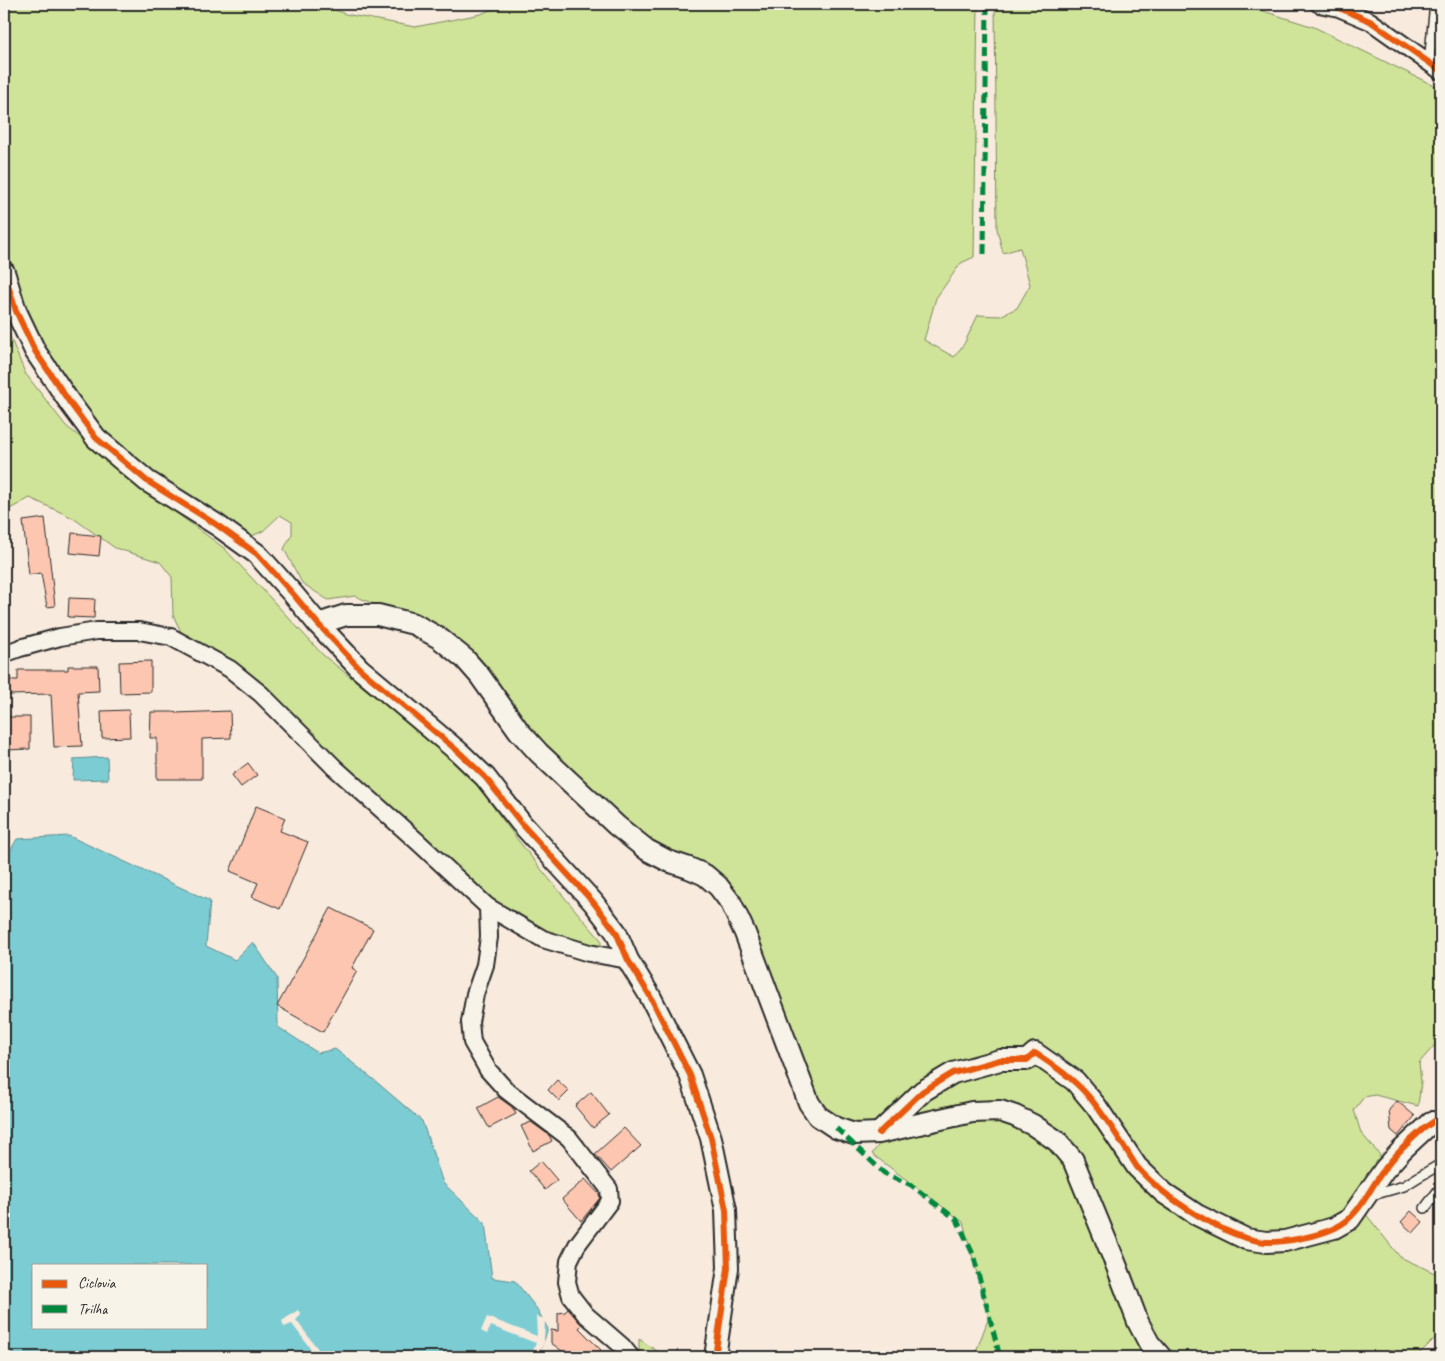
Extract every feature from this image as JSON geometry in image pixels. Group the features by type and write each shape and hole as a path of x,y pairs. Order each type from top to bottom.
{"street":[{"path":"1319,4 1339,8 1370,21 1435,67"},
{"path":"4,272 16,311 35,351 96,438 147,481 217,525 257,554 360,669 460,753 484,777 520,823 593,902 616,932 628,960 650,996 690,1075 711,1138 726,1210 728,1268 715,1357"},
{"path":"318,624 346,615 378,615 414,624 439,638 465,659 480,676 526,738 617,826 647,850 668,861 705,875 718,886 731,903 745,933 809,1103 818,1116 836,1128 854,1134 879,1133 972,1112 1000,1111 1033,1125 1056,1141 1073,1160 1138,1322 1148,1343 1161,1357"},
{"path":"4,654 60,637 97,631 139,631 171,637 230,669 261,694 335,768 488,907 543,938 589,953 628,960"},
{"path":"488,907 489,937 485,965 475,994 470,1022 472,1042 488,1070 506,1090 569,1138 609,1189 610,1201 577,1244 569,1261 566,1282 571,1296 585,1314 622,1346 631,1357"},
{"path":"879,1133 923,1091 953,1073 1000,1060 1027,1060 1035,1053 1075,1081 1096,1106 1137,1166 1164,1193 1197,1215 1246,1239 1266,1242 1285,1241 1334,1228 1350,1219 1384,1170 1402,1150 1436,1120"}],"lane":[{"path":"1434,4 1435,67"},
{"path":"1367,1196 1404,1186 1441,1164"},
{"path":"1425,1208 1441,1187"}],"green space":[{"path":"4,4 322,4 345,14 415,27 481,14 492,9 524,4 978,4 974,257 961,263 936,298 924,340 954,357 964,344 978,315 1000,316 1017,308 1030,285 1020,248 1003,253 997,229 995,4 1241,4 1314,27 1441,89 1440,1039 1419,1063 1421,1082 1418,1106 1375,1095 1364,1097 1354,1110 1361,1133 1380,1155 1371,1179 1353,1198 1400,1257 1441,1276 1441,1332 1416,1357 974,1357 989,1317 963,1222 872,1154 909,1104 866,1129 834,1118 817,1105 730,894 644,845 522,729 490,677 381,607 355,596 328,600 302,583 284,549 292,534 292,522 280,515 263,531 252,536 149,477 83,412 31,336 4,264"},
{"path":"4,322 25,373 66,426 167,506 224,548 323,655 469,772 499,816 532,858 601,940 601,948 576,947 499,910 236,665 182,634 173,615 172,577 160,562 115,548 73,518 30,498 4,512"},
{"path":"639,1339 666,1357 639,1357"}],"water":[{"path":"107,757 108,779 73,780 74,759"},
{"path":"69,836 210,901 206,946 235,960 253,942 277,978 278,1027 318,1053 335,1049 422,1121 443,1183 485,1223 492,1278 515,1281 537,1309 548,1329 538,1357 4,1357 4,862 17,839"}],"pier":[{"path":"298,1310 301,1315 296,1320 324,1357 317,1357 292,1324 284,1327 282,1321"},
{"path":"536,1316 545,1319 544,1342 539,1354 532,1353 536,1343 491,1326 487,1334 481,1331 487,1317 537,1336"}],"building":[{"path":"45,518 55,606 47,607 41,573 29,575 23,521"},
{"path":"72,533 101,536 99,556 70,553"},
{"path":"69,598 95,599 94,618 68,617"},
{"path":"151,661 151,692 120,693 119,662"},
{"path":"68,666 98,666 99,691 78,692 82,746 54,747 51,694 8,695 8,680 18,680 18,670 68,670"},
{"path":"129,710 130,737 102,738 101,711"},
{"path":"230,711 231,738 202,739 202,779 157,779 157,738 150,738 151,712"},
{"path":"4,717 30,717 30,749 4,750"},
{"path":"248,763 257,775 241,787 232,775"},
{"path":"256,806 285,818 280,831 308,842 280,909 252,897 258,883 230,871"},
{"path":"331,908 373,929 352,968 357,971 323,1032 277,1006"},
{"path":"557,1080 569,1091 559,1101 548,1090"},
{"path":"591,1092 609,1115 593,1128 575,1106"},
{"path":"498,1097 512,1107 516,1114 489,1128 478,1108"},
{"path":"1397,1101 1415,1116 1398,1136 1391,1130 1389,1110"},
{"path":"531,1122 549,1135 552,1141 533,1151 521,1126"},
{"path":"624,1128 641,1146 611,1172 595,1154"},
{"path":"541,1161 557,1180 545,1190 529,1171"},
{"path":"585,1179 599,1194 600,1198 581,1221 562,1199"},
{"path":"1411,1211 1423,1222 1413,1233 1401,1222"},
{"path":"568,1309 582,1325 579,1328 601,1350 594,1356 589,1354 586,1357 560,1357 565,1353 551,1343 551,1330 558,1331 558,1313 565,1312"}],"marked path":[{"path":"984,254 987,4"},
{"path":"836,1128 884,1173 911,1185 957,1220 973,1254 1000,1357"}],"cycle path":[{"path":"1319,4 1339,8 1370,21 1441,71"},
{"path":"4,272 16,311 35,351 96,438 147,481 217,525 257,554 360,669 460,753 485,777 521,823 593,902 616,932 628,960 650,996 690,1075 711,1138 726,1210 728,1268 715,1357"},
{"path":"879,1133 923,1091 953,1073 1000,1060 1027,1060 1035,1053 1061,1071 1084,1091 1104,1117 1137,1167 1162,1191 1196,1214 1232,1233 1249,1239 1273,1242 1310,1236 1328,1231 1343,1223 1357,1210 1383,1171 1402,1149 1426,1127 1441,1118"}]}
